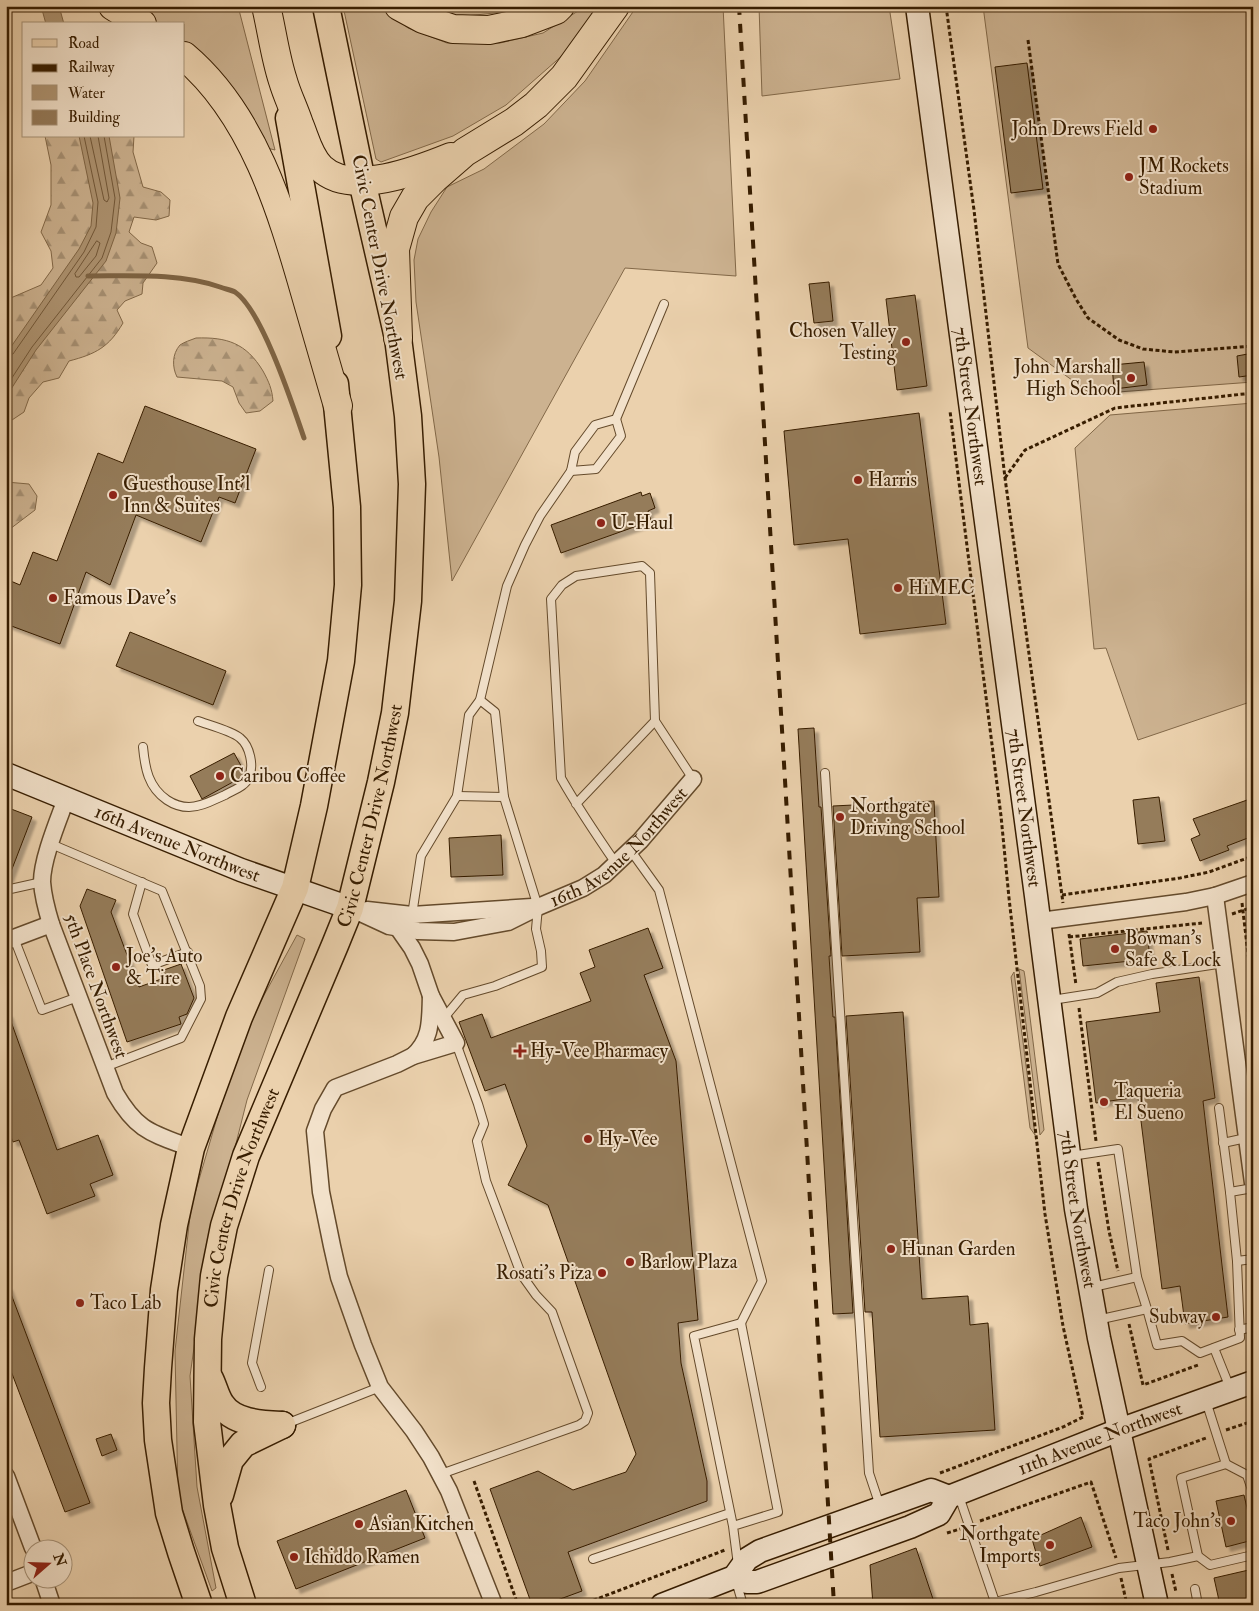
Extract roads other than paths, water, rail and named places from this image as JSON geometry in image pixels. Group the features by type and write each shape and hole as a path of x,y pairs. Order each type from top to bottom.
{"highway":[{"path":"113,6 139,22"},
{"path":"266,6 283,80 311,154 320,168 331,175 362,181 394,176 422,168 464,152 514,122 536,105 564,77 615,6"},
{"path":"399,6 423,19 453,29 489,30 522,23 556,10 560,6"},
{"path":"185,57 197,67 226,102 257,154 285,222 338,406"},
{"path":"398,338 395,249 404,217 416,198 464,152"}],"main road":[{"name":"Civic Center Drive Northwest","path":"243,1605 225,1548 217,1505 207,1422 210,1306 214,1276 224,1226 246,1156 350,908 381,782 395,713 408,601 412,484 408,416 398,338 362,181 326,6"},
{"name":"7th Street Northwest","path":"917,6 1040,921 1076,1209 1096,1320 1148,1564 1167,1600"},
{"path":"199,1605 170,1513 158,1440 156,1403 164,1290 174,1225 191,1148 240,1017 295,888 314,806 342,652 348,585 347,507 338,406 326,323 283,80"},
{"name":"16th Avenue Northwest","path":"6,774 241,870 350,908"},
{"path":"208,1372 221,1404 231,1415 255,1422 282,1425"},
{"name":"11th Avenue Northwest","path":"736,1574 747,1582 757,1582 910,1527 938,1514 953,1496 1119,1430 1253,1382"},
{"path":"217,1505 230,1460 243,1444 282,1425"},
{"path":"672,1603 736,1574 747,1559 760,1551 931,1490 953,1496"}],"street":[{"name":"16th Avenue Northwest","path":"350,908 389,926 418,931 454,932 508,922 583,888 604,875 631,851 693,780"},
{"name":"5th Place Northwest","path":"66,799 43,869 42,882 51,924 115,1093 125,1110 144,1129 191,1148"},
{"path":"1040,921 1186,902 1216,896 1253,883"},
{"path":"1216,896 1248,1129 1253,1183"},
{"name":"16th Avenue Northwest","path":"350,908 412,915 538,907"},
{"path":"10,940 51,924"},
{"path":"398,928 412,948 420,964 431,996 456,1043 413,1056 336,1088 324,1109 315,1132 321,1192 339,1277 380,1387 414,1431 441,1474 494,1605"},
{"path":"413,1056 421,1050 426,1041 429,1028 431,996"},
{"path":"6,1476 29,1538"},
{"path":"6,1583 22,1577"},
{"path":"47,1588 52,1605"}],"lane":[{"path":"571,471 596,469 620,436 616,419 664,304"},
{"path":"412,915 421,856 457,796 469,716 480,700 507,586 540,516 571,471 575,452 596,425 616,419"},
{"path":"617,865 586,822 561,778 551,599 562,585 576,576 642,566 650,573 655,720 693,780"},
{"path":"443,1019 463,995 495,986 542,967 541,950 536,929 538,907 504,797 495,712 480,700"},
{"path":"576,804 655,720"},
{"path":"143,747 144,768 150,782 160,795 173,803 188,808 203,805 242,786 249,777 250,756 246,744 239,737 198,721"},
{"path":"825,773 869,1473 880,1508"},
{"path":"457,796 504,797"},
{"path":"51,844 162,891 200,986 200,999 181,1038 105,1067"},
{"path":"631,851 658,890 762,1281 741,1324 778,1512 733,1526"},
{"path":"6,890 42,882"},
{"path":"142,882 133,914 152,965 188,952"},
{"path":"10,940 42,1010 78,997"},
{"path":"1050,1001 1097,993 1117,982 1152,974 1224,963"},
{"path":"441,1474 579,1425 585,1421 588,1413 552,1312 536,1295 521,1274 486,1181 477,1141 484,1124 456,1043"},
{"path":"1069,1156 1118,1149 1137,1276 1157,1345 1182,1341 1200,1353 1240,1338 1237,1261 1224,1143 1218,1108"},
{"path":"1224,1143 1248,1129"},
{"path":"1230,1192 1253,1188"},
{"path":"1237,1261 1253,1259"},
{"path":"261,1387 252,1363 269,1270"},
{"path":"1090,1287 1137,1276"},
{"path":"1096,1320 1147,1309"},
{"path":"741,1324 694,1336 733,1526 736,1574 743,1605"},
{"path":"1239,1330 1253,1328"},
{"path":"1214,1348 1230,1390"},
{"path":"282,1425 380,1387"},
{"path":"1205,1399 1226,1464 1247,1475 1253,1494"},
{"path":"1226,1464 1181,1478 1198,1556 1210,1566 1253,1555"},
{"path":"953,1496 995,1602 1119,1568 1170,1562 1198,1556"},
{"path":"593,1559 730,1513"},
{"path":"1195,1589 1198,1605"}],"water":[{"path":"41,6 59,6 63,22 45,22"},
{"path":"79,138 109,138 120,198 116,233 106,261 36,350 6,397 6,354 79,249 91,226 93,203"}],"waterway":[{"path":"88,276 172,277 188,279 235,292 256,318 266,338 276,360 304,438"}],"railway":[{"path":"739,6 834,1605"}],"place":[{"name":"John Drews Field","path":"1153,129"},
{"name":"JM Rockets Stadium","path":"1129,177"},
{"name":"Chosen Valley Testing","path":"906,342"},
{"name":"John Marshall High School","path":"1131,378"},
{"name":"Harris","path":"858,480"},
{"name":"Guesthouse Int'l Inn & Suites","path":"113,495"},
{"name":"U-Haul","path":"601,523"},
{"name":"HiMEC","path":"898,588"},
{"name":"Famous Dave's","path":"53,598"},
{"name":"Caribou Coffee","path":"220,776"},
{"name":"Northgate Driving School","path":"840,817"},
{"name":"Bowman's Safe & Lock","path":"1115,949"},
{"name":"Joe's Auto & Tire","path":"116,967"},
{"name":"Hy-Vee Pharmacy","path":"520,1051"},
{"name":"Taqueria El Sueno","path":"1104,1102"},
{"name":"Hy-Vee","path":"588,1139"},
{"name":"Hunan Garden","path":"891,1249"},
{"name":"Barlow Plaza","path":"630,1262"},
{"name":"Rosati's Piza","path":"602,1273"},
{"name":"Taco Lab","path":"80,1303"},
{"name":"Subway","path":"1216,1317"},
{"name":"Taco John's","path":"1231,1521"},
{"name":"Asian Kitchen","path":"359,1524"},
{"name":"Northgate Imports","path":"1050,1545"},
{"name":"Ichiddo Ramen","path":"294,1557"}]}
